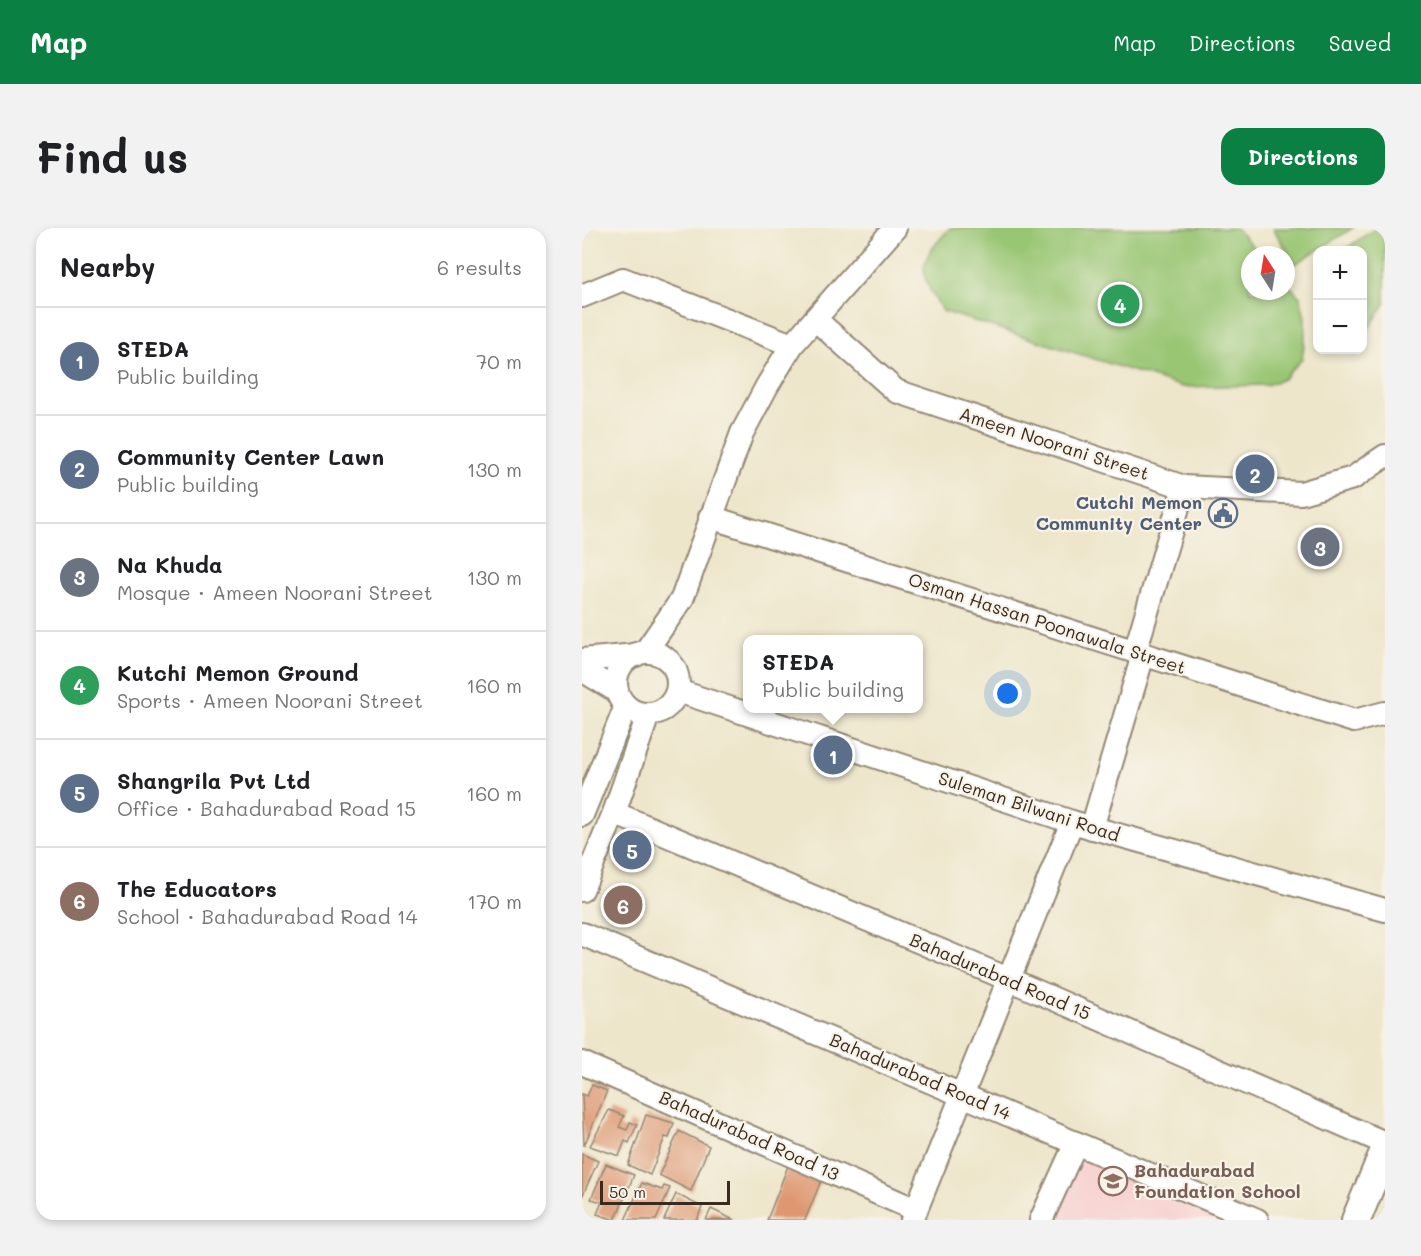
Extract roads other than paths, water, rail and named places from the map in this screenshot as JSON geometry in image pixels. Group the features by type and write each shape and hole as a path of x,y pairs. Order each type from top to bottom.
{"main road":[{"path":"1356,1220 1385,1150"}],"street":[{"path":"673,667 682,598 742,433 792,345 895,228"},
{"path":"582,296 623,279 792,345"},
{"name":"Ameen Noorani Street","path":"815,319 896,391 1185,487 1301,493 1353,478 1385,456"},
{"path":"914,1215 1008,979 1082,825 1139,653 1185,487"},
{"name":"Osman Hassan Poonawala Street","path":"710,516 1354,721 1385,713"},
{"path":"582,815 621,698 620,668 641,653 682,598"},
{"path":"582,660 641,653 662,656 677,674 678,691 668,706 648,715 636,712 621,698 582,670"},
{"name":"Suleman Bilwani Road","path":"678,691 743,713"},
{"name":"Suleman Bilwani Road","path":"744,713 1082,825 1385,910"},
{"path":"582,890 590,846 614,813 648,715"},
{"name":"Bahadurabad Road 15","path":"614,813 1008,979 1385,1143"},
{"name":"Bahadurabad Road 14","path":"582,934 1257,1220"},
{"name":"Bahadurabad Road 13","path":"582,1064 914,1215"},
{"path":"1041,1220 1076,1143"}],"place":[{"name":"Kutchi Memon Ground","path":"1120,304"},
{"name":"Community Center Lawn","path":"1255,474"},
{"name":"Cutchi Memon Community Center","path":"1223,513"},
{"name":"Na Khuda","path":"1320,547"},
{"name":"STEDA","path":"833,755"},
{"name":"Shangrila Pvt Ltd","path":"632,850"},
{"name":"The Educators","path":"623,905"},
{"name":"Bahadurabad Foundation School","path":"1113,1181"}]}
